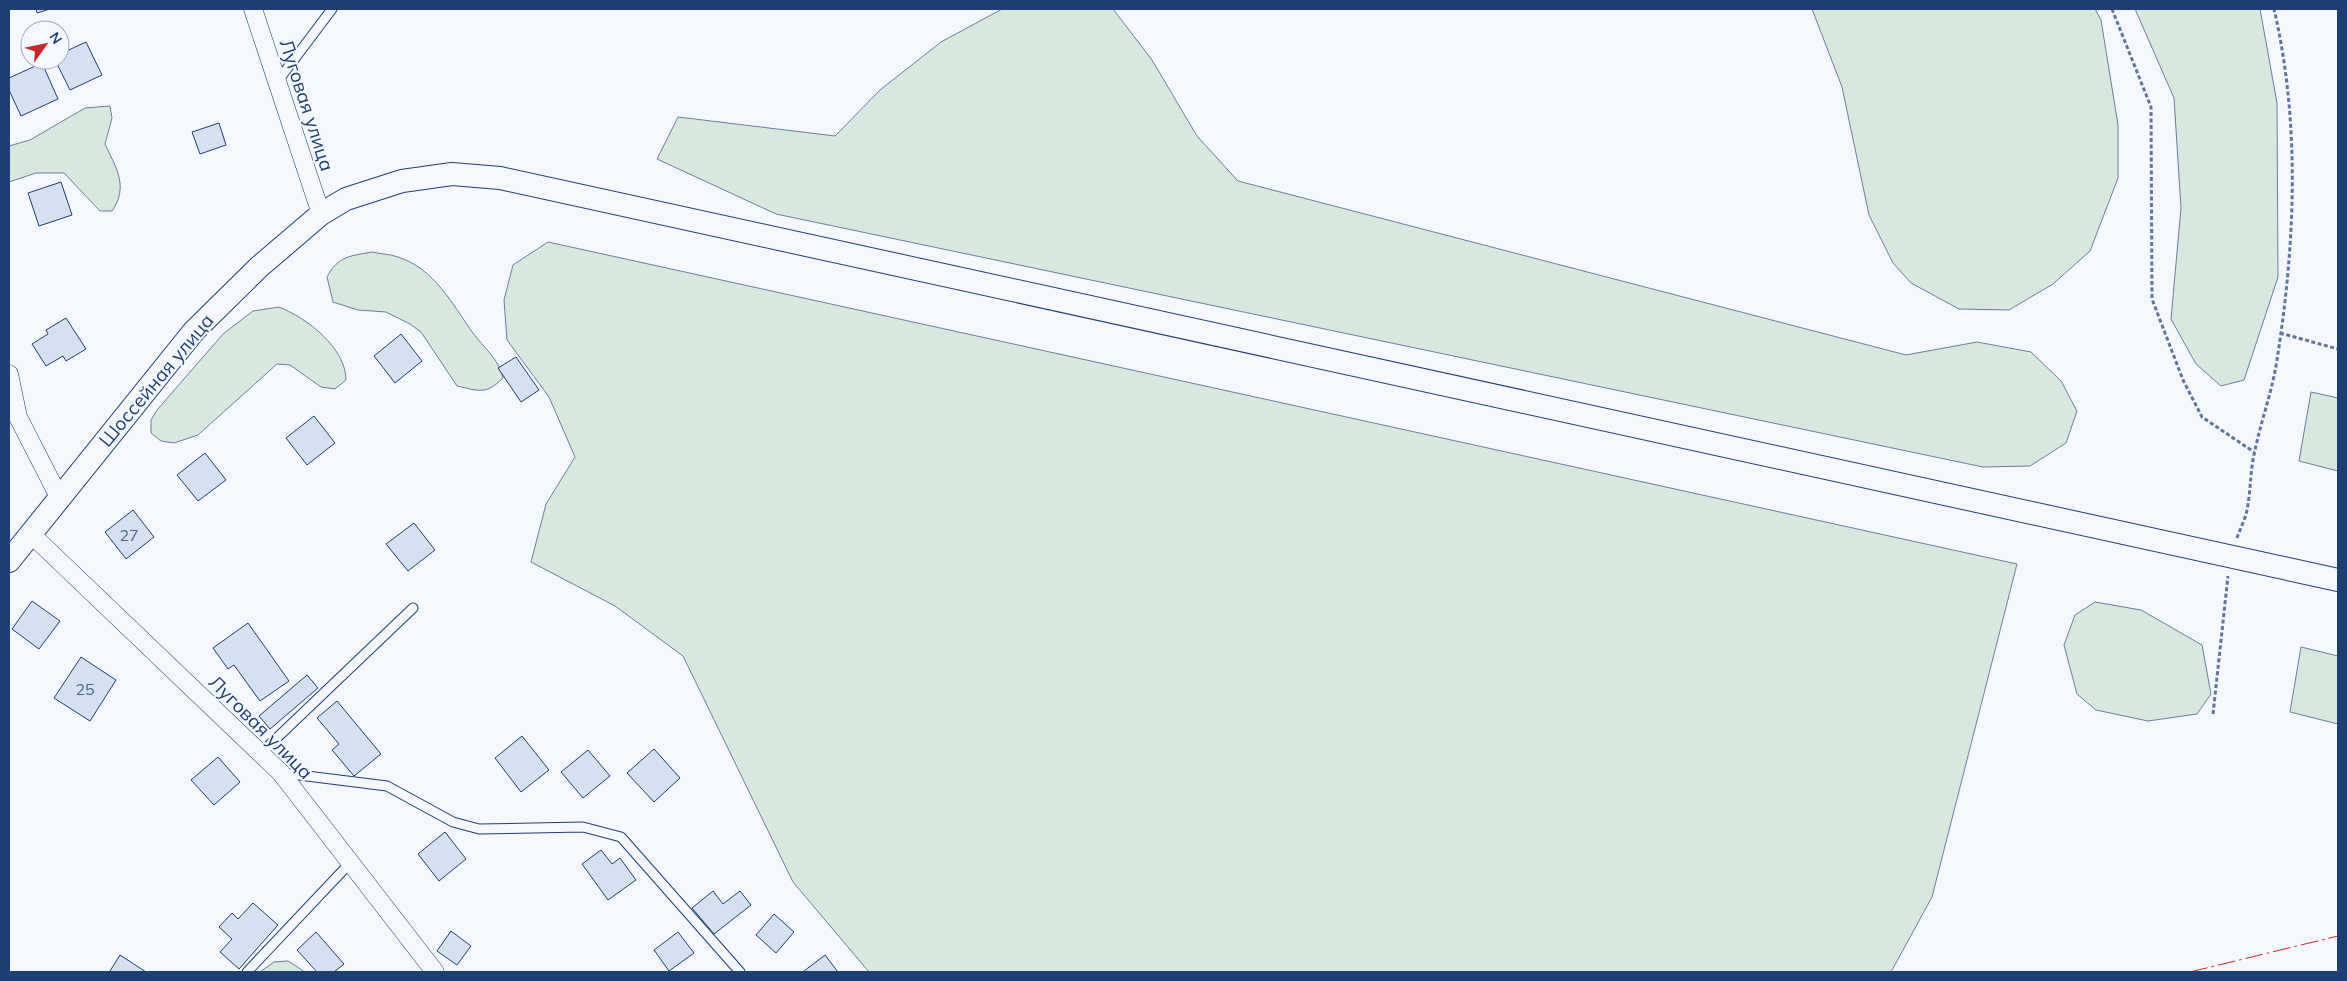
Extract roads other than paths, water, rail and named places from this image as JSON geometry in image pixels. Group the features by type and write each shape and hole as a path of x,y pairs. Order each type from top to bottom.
{"street":[{"name":"Луговая улица","path":"253,9 321,214"},
{"name":"Шоссейная улица","path":"9,561 194,331 259,267 321,214 346,199 402,181 452,174 500,178 2338,580"},
{"path":"9,374 18,417 59,497"},
{"name":"Луговая улица","path":"31,534 282,773 434,972"}],"lane":[{"path":"277,82 332,9"},
{"path":"261,753 412,608"},
{"path":"282,773 387,786 453,822 479,829 583,827 621,837 740,972"},
{"path":"247,972 350,863"}]}
